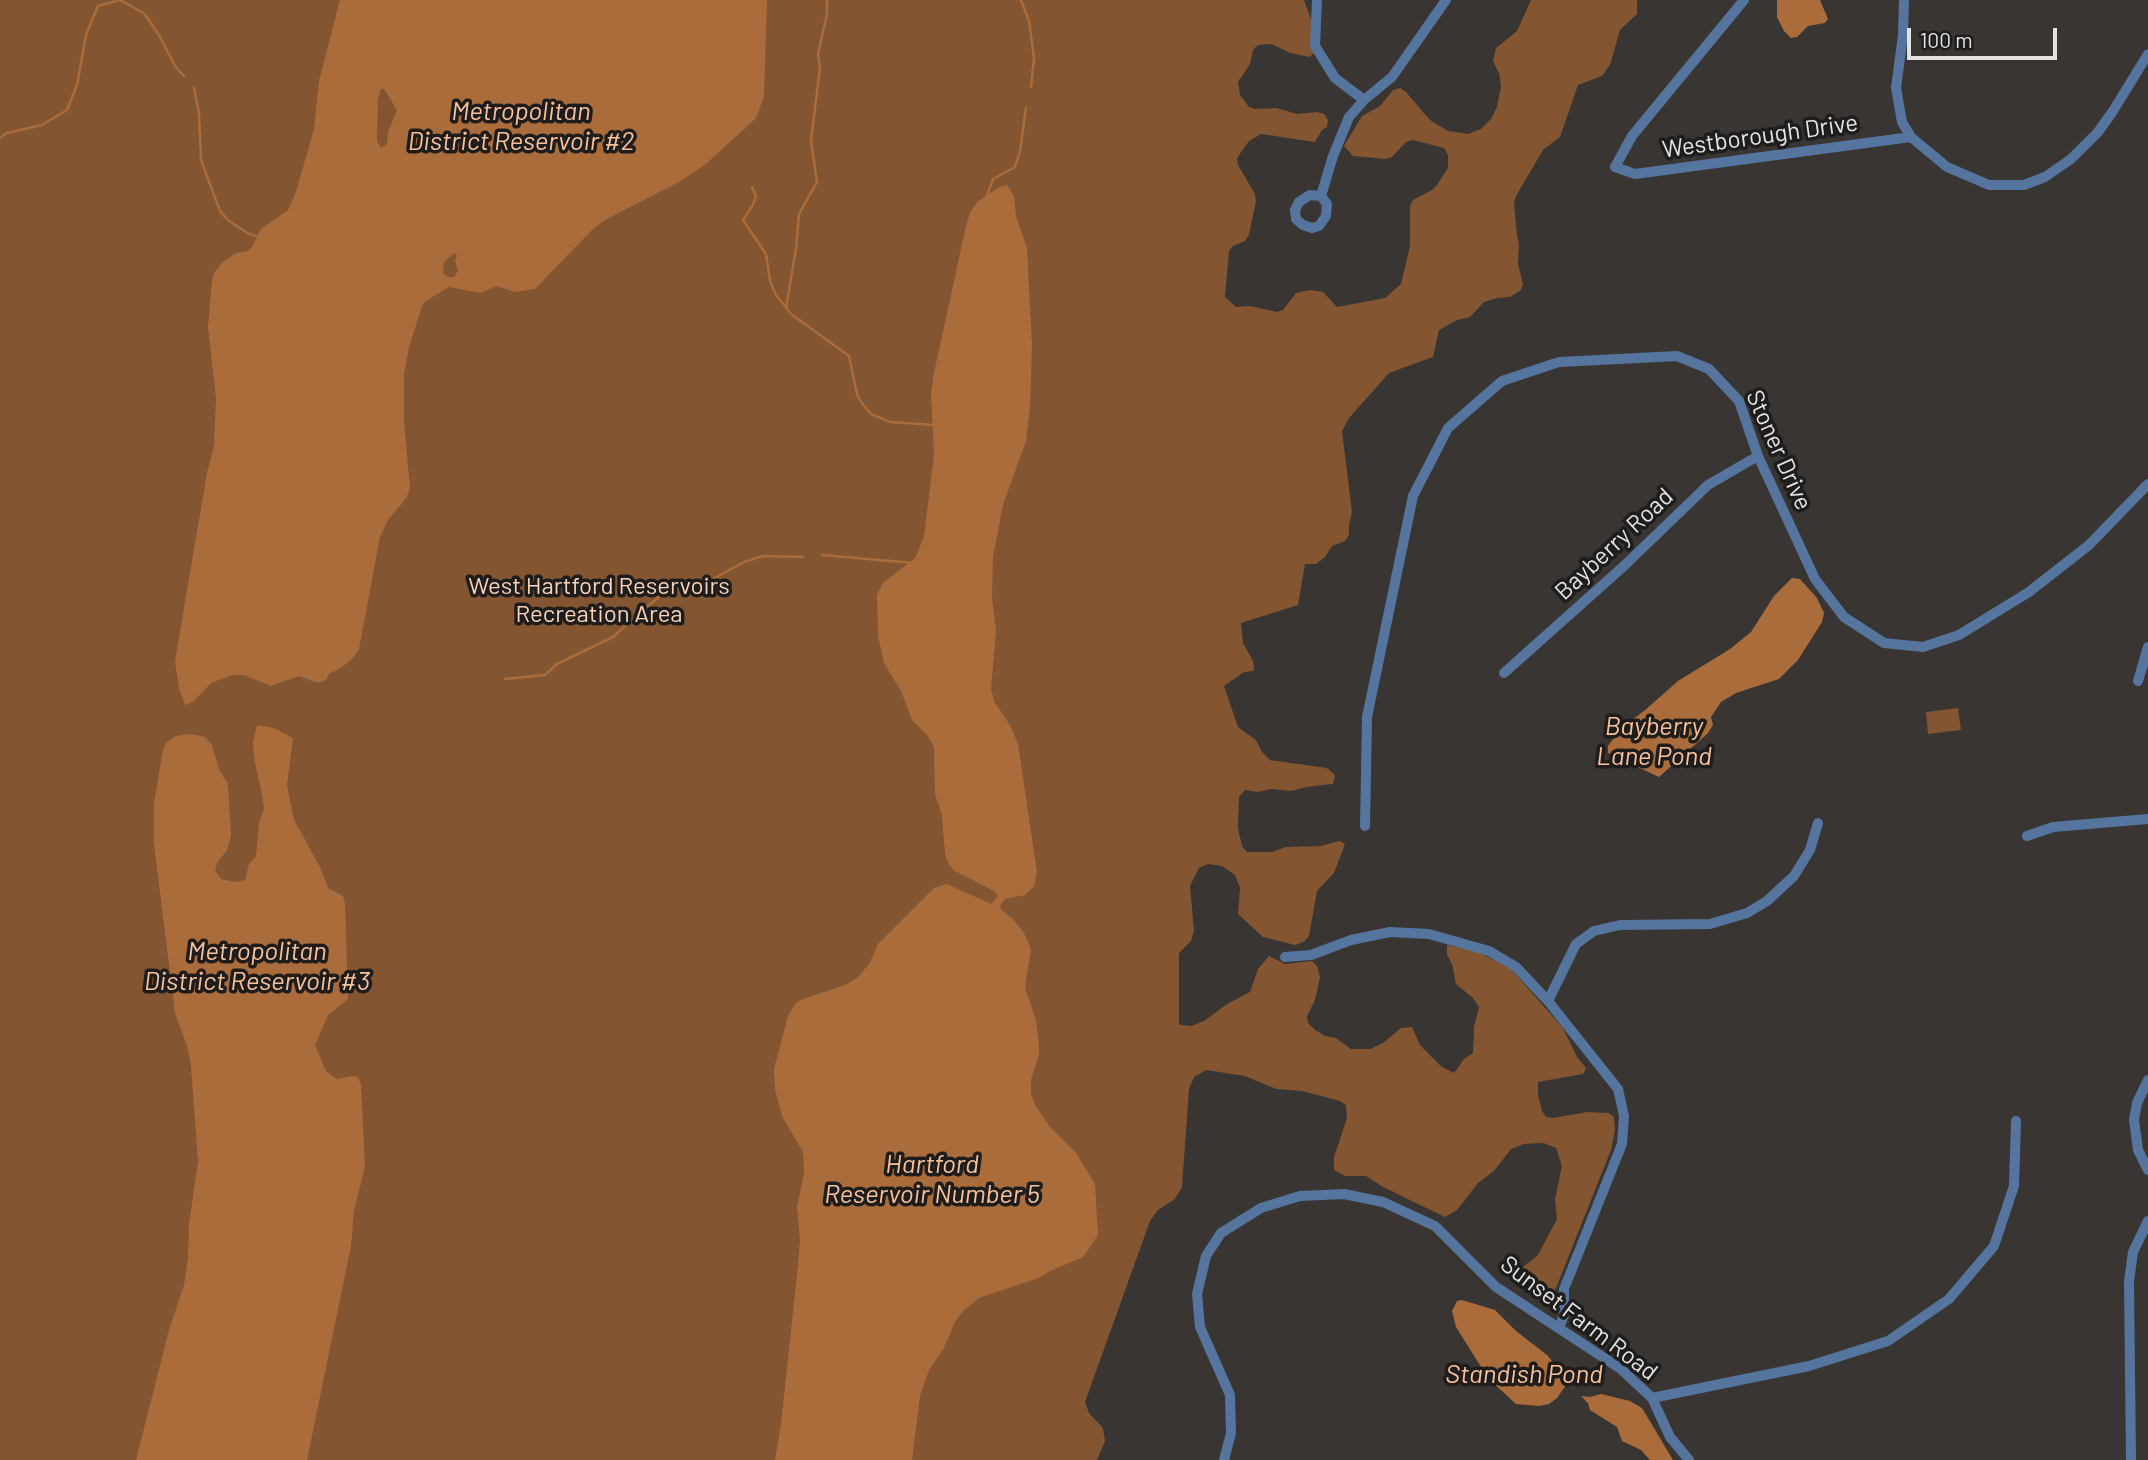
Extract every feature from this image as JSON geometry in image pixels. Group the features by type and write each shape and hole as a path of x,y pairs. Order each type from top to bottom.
{"street":[{"path":"1317,0 1315,46 1335,78 1364,100"},
{"path":"1321,196 1349,117 1364,100 1392,77 1446,0"},
{"name":"Westborough Drive","path":"1744,0 1632,136 1615,167 1635,174 1910,137"},
{"path":"1904,0 1903,35 1896,88 1902,122 1910,137 1947,167 1990,186 2024,185 2057,169 2098,132 2148,54"},
{"name":"Stoner Drive","path":"1365,826 1367,717 1413,496 1448,428 1503,381 1559,362 1677,356 1709,369 1739,401 1758,456 1815,579 1844,617 1884,643 1923,647 1959,635 2029,592 2090,545 2148,484"},
{"name":"Bayberry Road","path":"1504,673 1625,565 1708,485 1758,456"},
{"path":"2138,681 2148,648"},
{"path":"2027,836 2053,827 2148,819"},
{"path":"1548,1001 1576,944 1594,930 1619,925 1710,924 1737,916 1767,901 1794,876 1810,850 1818,823"},
{"path":"1285,957 1311,955 1351,940 1390,932 1429,934 1489,951 1516,967 1548,1001 1618,1089 1624,1116 1622,1144 1564,1289 1564,1315 1559,1328"},
{"path":"2148,1080 2137,1103 2134,1120 2138,1150 2148,1170"},
{"path":"1652,1398 1809,1366 1888,1341 1949,1299 1994,1246 2014,1186 2016,1121"},
{"name":"Sunset Farm Road","path":"1224,1460 1231,1433 1230,1395 1200,1327 1197,1294 1206,1256 1221,1233 1261,1208 1300,1196 1345,1194 1383,1202 1435,1226 1496,1287 1621,1369 1652,1398 1670,1437 1689,1460"},
{"path":"2130,1460 2129,1280 2133,1252 2148,1221"}],"green space":[{"name":"West Hartford Reservoirs Recreation Area","path":"0,0 1304,0 1311,19 1315,52 1310,57 1290,53 1272,44 1258,45 1238,82 1240,95 1249,107 1276,108 1297,114 1317,112 1324,114 1328,120 1327,127 1315,142 1261,134 1249,141 1237,158 1256,201 1249,235 1245,241 1233,246 1229,251 1225,297 1236,307 1250,306 1277,312 1283,310 1296,293 1310,290 1323,292 1337,307 1385,298 1401,284 1410,246 1410,206 1413,200 1437,185 1448,168 1448,155 1444,148 1413,140 1406,142 1392,157 1386,159 1353,156 1344,146 1362,116 1380,106 1393,90 1400,88 1430,120 1448,131 1468,134 1481,129 1491,119 1497,107 1501,86 1493,61 1496,48 1517,31 1531,0 1637,0 1637,14 1620,30 1610,65 1602,76 1578,85 1560,137 1543,150 1516,196 1514,203 1519,243 1518,264 1523,284 1521,290 1510,297 1484,302 1470,317 1457,320 1439,330 1433,357 1389,373 1349,418 1342,431 1352,512 1349,535 1345,541 1332,546 1316,564 1305,564 1298,605 1241,623 1243,643 1254,668 1224,686 1238,727 1256,740 1270,760 1327,768 1335,775 1333,784 1291,791 1245,790 1239,797 1238,829 1242,846 1247,852 1272,852 1286,847 1321,846 1339,841 1345,844 1334,873 1317,891 1309,936 1295,945 1263,937 1238,914 1240,888 1235,875 1222,866 1208,864 1199,868 1190,886 1194,931 1191,941 1179,953 1181,1025 1191,1026 1204,1021 1227,1004 1250,992 1258,969 1269,956 1285,964 1312,961 1317,966 1320,977 1315,1000 1307,1016 1308,1023 1315,1030 1336,1038 1351,1049 1370,1049 1383,1043 1401,1028 1412,1027 1420,1045 1442,1067 1454,1073 1464,1059 1473,1053 1474,1027 1479,1007 1473,998 1456,984 1452,964 1447,955 1447,945 1478,952 1510,968 1563,1028 1577,1057 1586,1068 1583,1074 1538,1082 1538,1095 1546,1117 1587,1112 1609,1113 1614,1117 1615,1130 1611,1150 1554,1293 1542,1300 1520,1275 1522,1268 1538,1255 1557,1219 1555,1199 1562,1166 1556,1148 1543,1143 1524,1144 1511,1149 1494,1171 1478,1183 1457,1210 1445,1217 1366,1176 1345,1176 1334,1170 1334,1157 1347,1118 1346,1105 1340,1101 1302,1091 1276,1089 1245,1076 1206,1070 1194,1077 1189,1089 1182,1187 1175,1199 1158,1210 1150,1221 1085,1402 1089,1413 1103,1428 1105,1441 1097,1460 0,1460"},
{"path":"1958,708 1961,730 1928,734 1926,712"}],"water":[{"name":"Metropolitan District Reservoir #2","path":"340,0 767,0 764,97 756,118 706,164 679,182 605,220 535,289 515,292 496,286 481,293 449,287 422,306 404,374 404,421 410,488 407,497 388,520 380,537 359,649 353,658 329,674 326,680 318,683 299,676 271,686 244,675 232,675 211,683 193,702 185,705 175,661 214,446 216,398 208,327 212,280 223,262 252,247 261,229 288,210 296,192 314,129 319,81","holes":["381,89 384,89 397,110 388,132 387,144 381,148 377,141 378,98","454,253 457,255 455,261 458,270 454,277 448,277 443,273 444,262"]},
{"path":"1777,0 1820,0 1828,19 1825,23 1808,26 1797,37 1791,38 1777,17"},
{"name":"Hartford Reservoir Number 5","path":"1007,185 1014,196 1016,216 1027,248 1032,346 1026,441 1003,505 993,557 992,598 996,631 991,690 995,703 1010,725 1018,744 1037,872 1034,886 1025,895 1005,899 1000,906 1024,933 1031,949 1025,988 1036,1020 1039,1054 1031,1080 1031,1093 1035,1105 1050,1127 1076,1153 1095,1184 1098,1235 1083,1257 1039,1278 979,1298 963,1311 929,1370 920,1396 912,1460 775,1460 798,1265 800,1241 797,1207 804,1173 803,1152 782,1116 775,1089 774,1069 788,1016 800,1000 845,985 857,978 870,963 878,944 934,888 947,884 991,904 998,896 996,892 955,871 949,865 945,854 942,815 935,794 934,747 927,735 912,720 902,693 884,663 878,636 877,594 884,582 915,558 924,537 934,455 931,393 966,226 977,202"},
{"name":"Bayberry Lane Pond","path":"1792,578 1800,579 1817,598 1824,613 1822,622 1798,660 1779,679 1736,693 1721,702 1711,717 1713,725 1708,733 1659,777 1608,753 1608,746 1622,727 1678,681 1730,649 1751,632 1774,596"},
{"name":"Metropolitan District Reservoir #3","path":"257,725 274,728 293,738 287,785 294,820 320,867 328,888 343,896 345,903 348,999 328,1015 315,1045 326,1071 337,1079 358,1077 361,1084 365,1166 307,1460 136,1460 169,1330 184,1285 198,1162 191,1066 175,1013 154,844 154,803 163,749 167,742 175,736 191,734 205,737 212,745 219,769 228,784 231,836 227,850 215,870 221,879 235,882 245,880 249,864 256,856 259,823 264,809 254,758 253,742"},
{"name":"Standish Pond","path":"1462,1300 1495,1310 1516,1331 1547,1355 1566,1380 1566,1385 1557,1398 1549,1404 1539,1406 1516,1404 1488,1378 1456,1327 1452,1311 1457,1301"},
{"path":"1601,1394 1630,1401 1642,1408 1673,1460 1650,1460 1641,1450 1622,1441 1617,1427 1590,1410 1588,1403 1581,1396"}],"waterway":[{"path":"120,0 145,14 175,66 184,76"},
{"path":"0,138 7,133 42,125 67,110 77,85 86,35 98,6 120,0"},
{"path":"827,0 827,14 818,54 820,68 811,140 817,182 799,214 786,308 849,356 857,394 871,414 890,422 934,425"},
{"path":"1021,0 1029,21 1034,58 1031,87"},
{"path":"194,88 199,113 201,160 220,211 229,221 259,237"},
{"path":"986,198 993,179 1015,167 1026,108"},
{"path":"752,187 756,196 743,220 766,254 770,281 776,295 786,307"},
{"path":"822,555 913,563"},
{"path":"505,679 545,675 557,664 613,637 665,592 679,586 715,578 744,562 763,556 803,557"}]}
